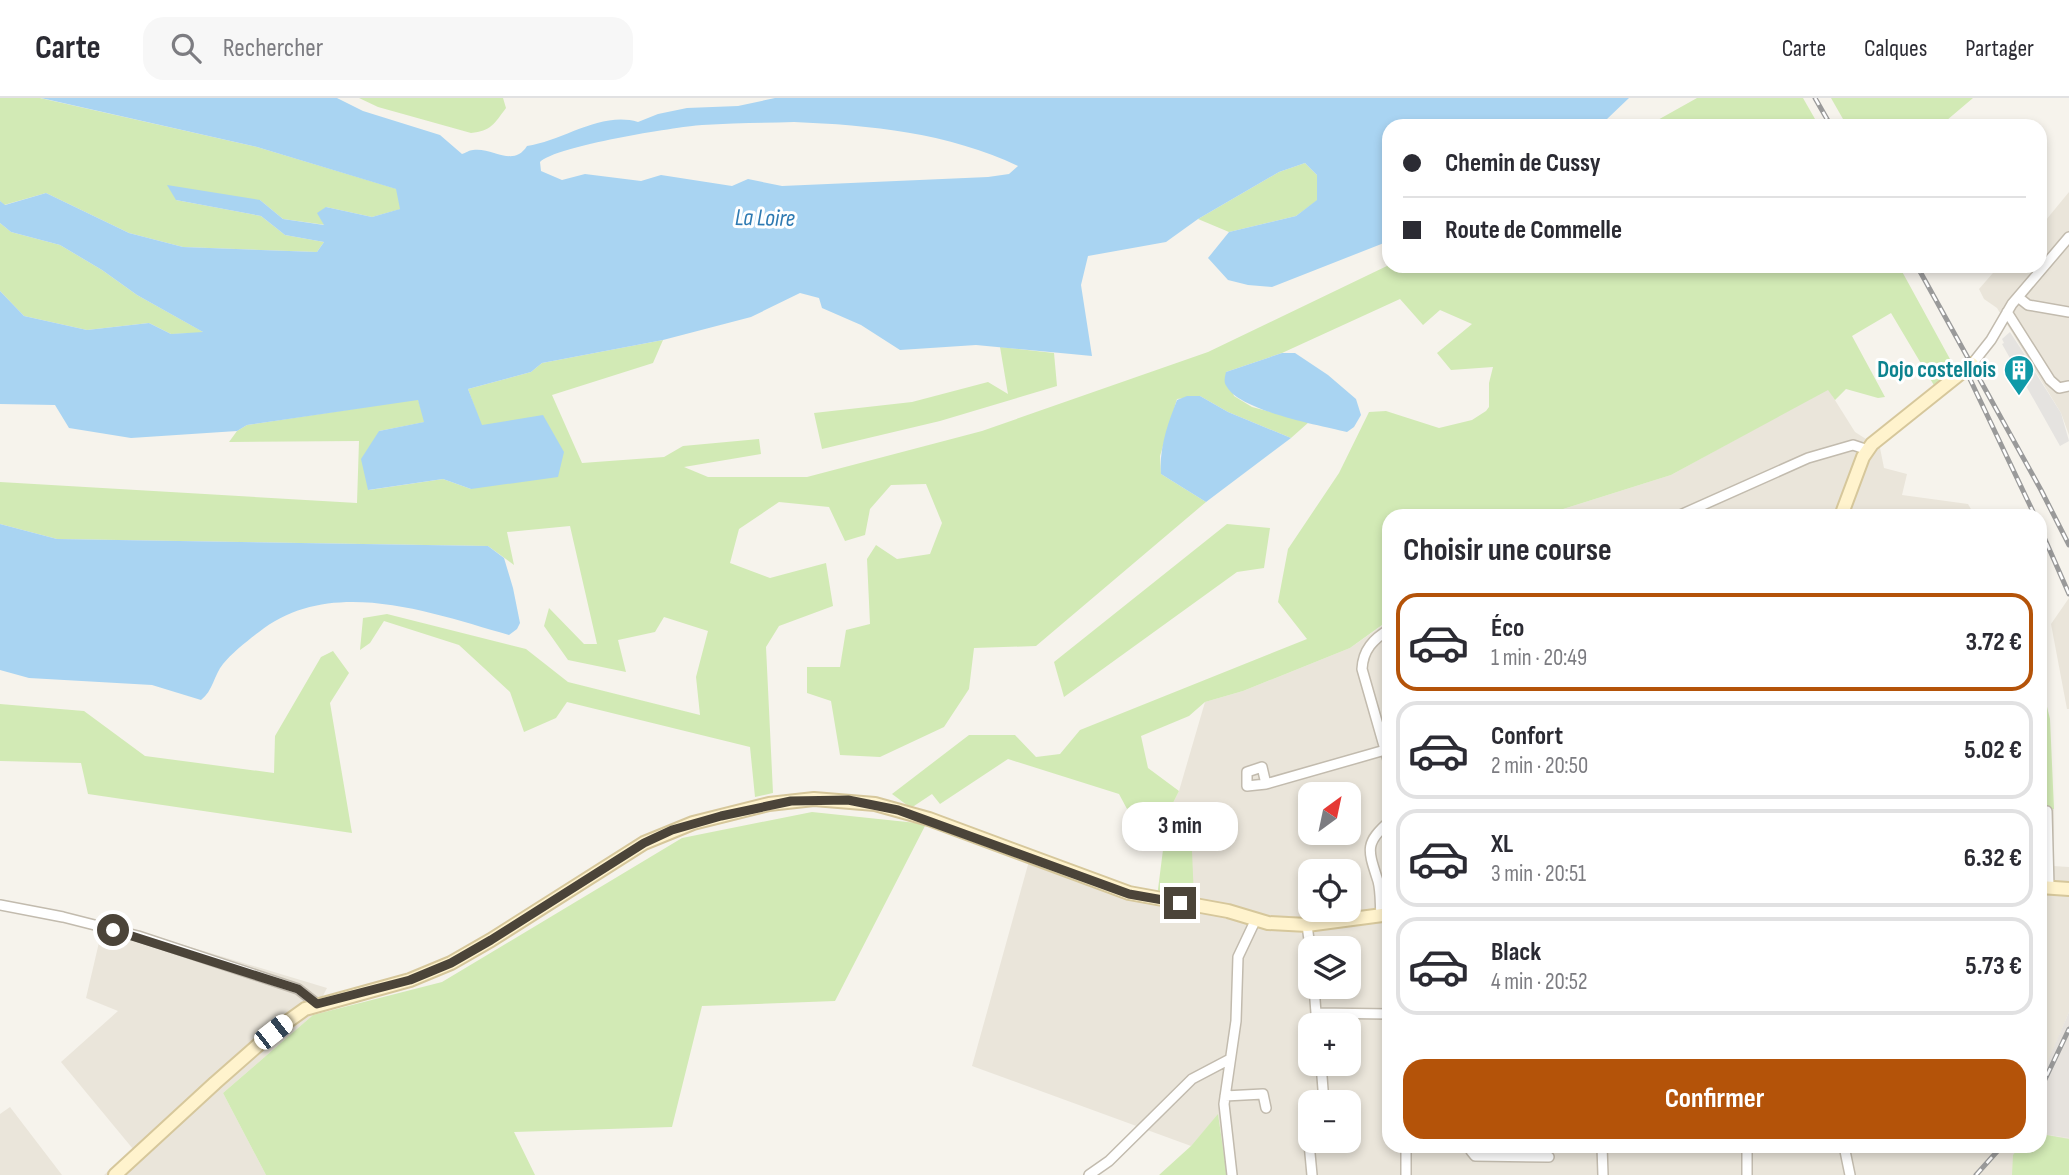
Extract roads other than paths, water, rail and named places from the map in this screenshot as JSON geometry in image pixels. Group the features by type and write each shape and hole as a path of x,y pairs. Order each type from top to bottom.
{"street":[{"path":"2047,262 2069,237"},
{"path":"1844,509 1860,463 1868,450 1884,433 1972,364 1991,340 2018,296 2038,273"},
{"path":"2018,296 2028,305 2069,312"},
{"path":"2007,312 2050,380 2064,387"},
{"path":"1694,509 1808,458 1853,445 1868,450"},
{"path":"1382,633 1364,653 1362,669 1382,739"},
{"path":"1266,784 1382,751"},
{"path":"116,1175 273,1032 305,1009 410,980 458,960 644,843 672,830 769,804 802,800 848,800 898,810 1129,894 1228,911 1268,923 1307,925 1382,915"},
{"path":"1382,828 1370,843 1372,869 1382,902"},
{"path":"2047,887 2069,889"},
{"path":"0,905 138,936 298,989 317,1004"},
{"path":"1232,1175 1224,1104 1236,1021 1238,957 1256,919"},
{"path":"1307,925 1308,936"},
{"path":"1315,999 1316,1013"},
{"path":"1361,1014 1382,1014"},
{"path":"1088,1175 1109,1161 1192,1079 1230,1059"},
{"path":"1225,1096 1263,1094 1266,1108"},
{"path":"1310,1153 1312,1175"},
{"path":"1406,1153 1406,1175"},
{"path":"1472,1153 1475,1156 1549,1157"},
{"path":"1602,1153 1603,1175"},
{"path":"1747,1153 1747,1175"},
{"path":"1845,1153 1850,1175"}],"water":[{"name":"La Loire","path":"41,98 337,98 363,111 440,135 462,154 480,150 509,156 521,152 527,146 596,123 610,120 638,122 658,114 687,108 738,106 775,98 1629,98 1607,119 1382,119 1382,244 1272,287 1228,280 1208,258 1229,232 1296,216 1317,200 1317,175 1305,163 1279,172 1198,219 1166,242 1088,256 1081,285 1092,356 976,345 900,350 861,325 822,308 819,298 800,293 751,317 663,340 542,363 531,372 468,389 482,425 543,415 564,452 558,477 471,489 443,479 368,490 361,459 379,431 424,422 418,400 247,425 237,431 131,438 69,428 55,405 0,404 0,291 24,316 87,330 149,323 171,334 203,332 137,295 60,245 11,232 0,223 0,201 5,205 46,193 129,233 183,247 317,252 324,242 285,235 261,216 176,200 167,185 260,200 283,219 324,225 317,213 326,207 372,217 400,209 396,189 257,147","holes":["794,122 880,129 937,138 1018,166 1009,174 988,177 782,186 748,179 732,186 661,175 641,181 585,174 562,180 541,171 540,162 550,156 591,144 643,133 714,124"]},
{"path":"1282,353 1295,353 1328,375 1356,399 1361,415 1354,427 1347,432 1282,416 1235,396 1226,385 1226,372"},
{"path":"1187,396 1200,396 1228,412 1291,438 1206,502 1161,474 1163,445 1170,418 1177,400"},
{"path":"0,524 57,539 488,546 504,558 520,623 509,635 415,609 349,602 317,605 287,615 245,643 223,664 201,700 152,685 29,678 0,670"}],"railway":[{"path":"1815,98 1827,119"},
{"path":"1921,273 2069,545"},
{"path":"1969,377 2032,509"},
{"path":"2047,544 2069,594"},
{"path":"2047,1075 2069,1029"},
{"path":"1976,1175 1996,1153"}],"place":[{"name":"Dojo costellois","path":"2019,397"}]}
